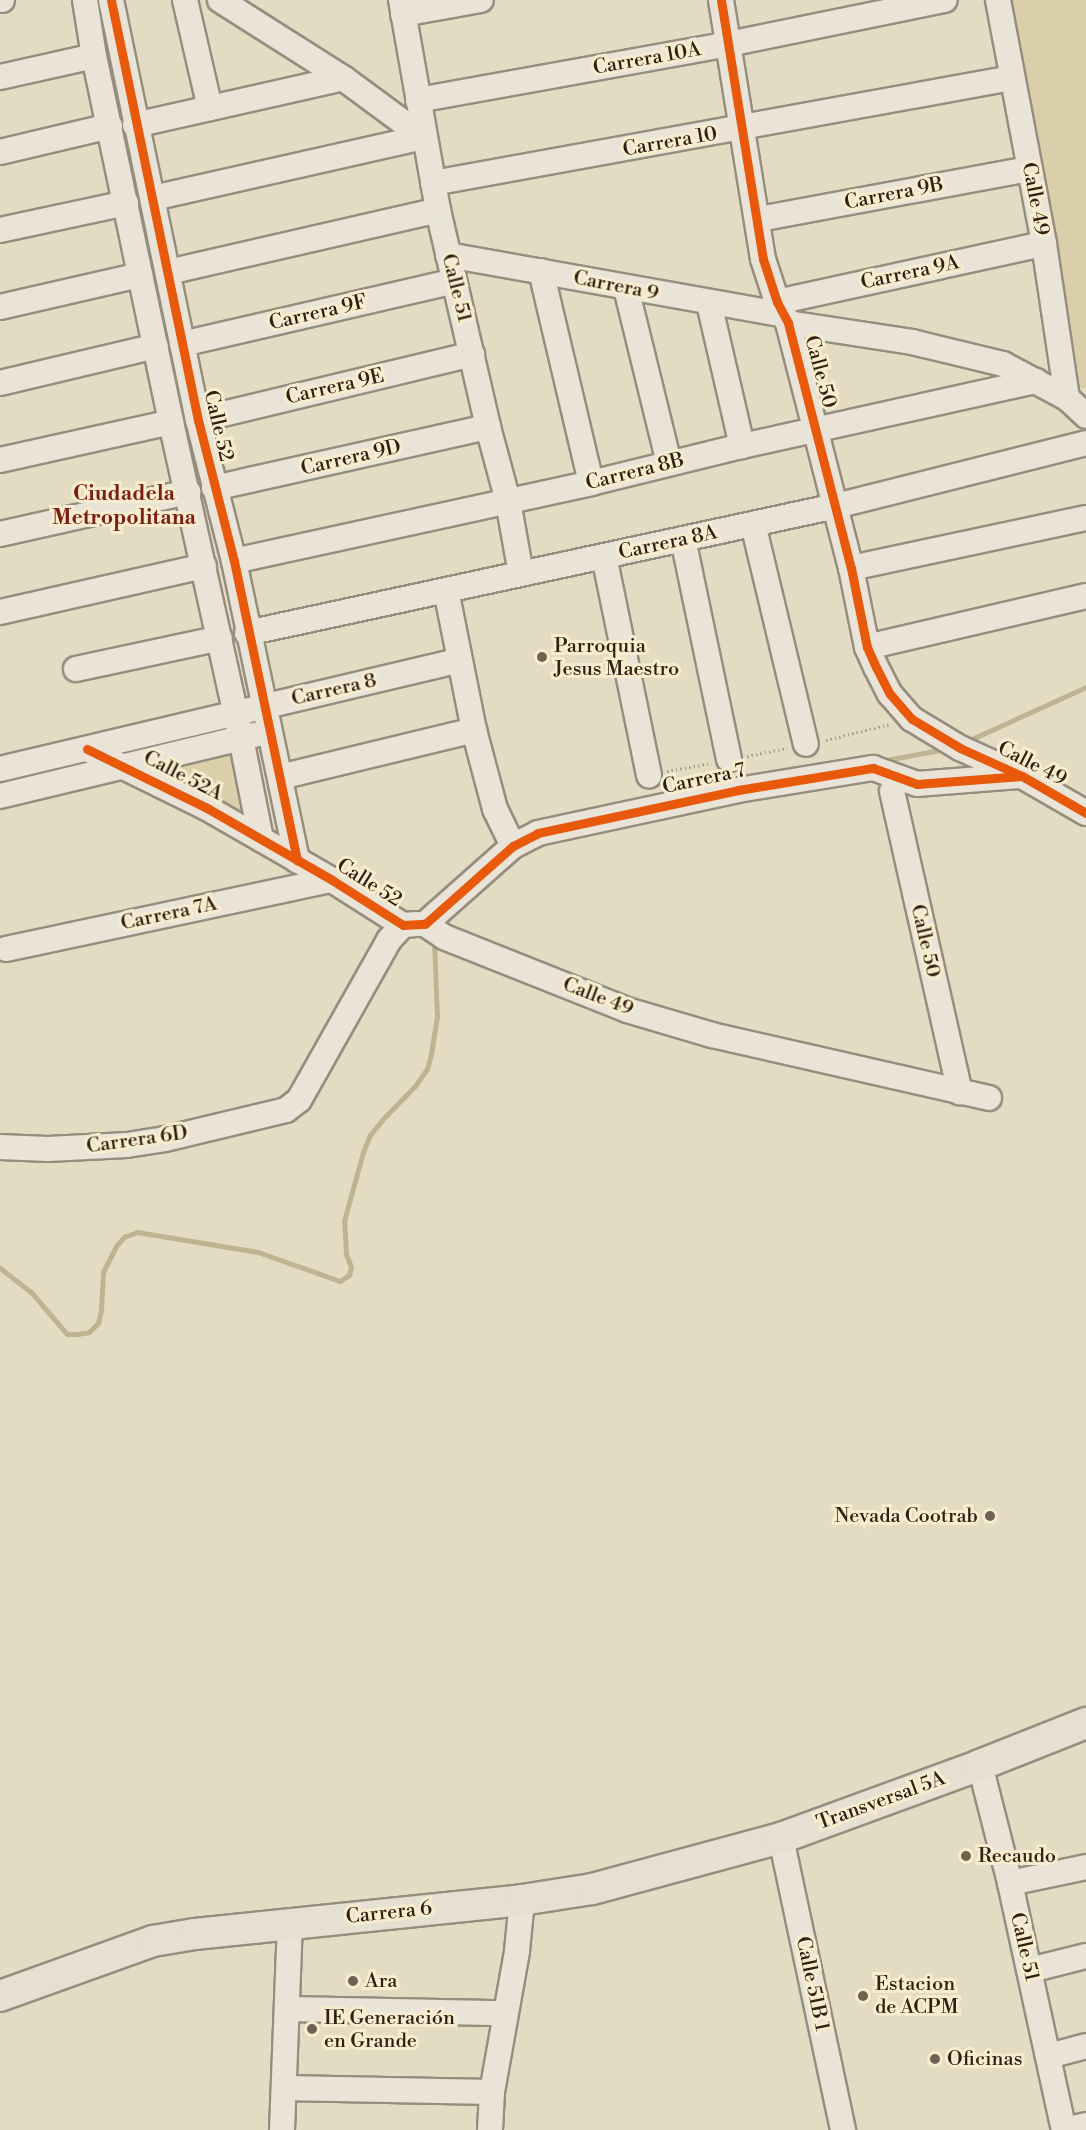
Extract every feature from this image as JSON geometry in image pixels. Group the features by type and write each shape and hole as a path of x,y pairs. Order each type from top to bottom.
{"main road":[{"name":"Transversal 5A","path":"781,1838 980,1765 1086,1723"},
{"name":"Carrera 6","path":"0,1996 153,1941 290,1923 522,1900 592,1889 781,1838"}],"street":[{"path":"85,0 94,56 261,838"},
{"name":"Calle 52","path":"111,0 135,125 153,198 198,420 234,561 247,633 297,860"},
{"path":"185,0 210,108"},
{"path":"219,0 343,78 423,137"},
{"path":"402,7 481,0"},
{"name":"Calle 50","path":"720,0 764,259 783,313 817,430 851,568 867,647 890,694 912,719 933,732"},
{"name":"Carrera 10A","path":"418,100 728,44 942,0"},
{"name":"Calle 49","path":"998,0 1044,244 1067,398"},
{"name":"Calle 51","path":"402,7 423,137 438,210 488,428 508,501 521,574"},
{"path":"0,76 94,56"},
{"path":"135,125 343,78"},
{"name":"Carrera 10","path":"433,183 743,129 1012,78"},
{"path":"0,152 110,126"},
{"path":"153,198 423,137"},
{"name":"Carrera 9B","path":"759,219 1029,169"},
{"path":"0,230 126,203"},
{"path":"168,272 438,210"},
{"name":"Carrera 9A","path":"783,313 1044,244"},
{"name":"Carrera 9","path":"448,255 709,303 783,313 1003,364 1067,398 1086,416"},
{"path":"541,271 591,483"},
{"path":"0,307 140,275"},
{"name":"Carrera 9F","path":"182,344 454,281"},
{"path":"626,288 669,464"},
{"path":"709,303 742,446"},
{"path":"0,383 156,346"},
{"name":"Carrera 9E","path":"198,420 472,354"},
{"name":"Carrera 8B","path":"234,561 591,483 742,446 1036,381"},
{"path":"0,460 171,422"},
{"name":"Carrera 9D","path":"214,488 488,428"},
{"name":"Carrera 8A","path":"247,633 836,506 1086,443"},
{"path":"0,534 188,492"},
{"path":"851,568 1086,518"},
{"path":"753,524 806,744"},
{"path":"683,539 729,759"},
{"path":"604,556 648,775"},
{"path":"0,612 204,566"},
{"path":"446,590 458,661 474,730 495,809 513,846"},
{"path":"867,647 1086,596"},
{"path":"76,669 220,638"},
{"name":"Carrera 8","path":"0,769 458,661"},
{"path":"279,777 474,730"},
{"path":"0,796 269,732"},
{"name":"Calle 49","path":"933,732 960,748 1022,776 1086,813"},
{"name":"Calle 52A","path":"87,749 207,808 261,838"},
{"name":"Carrera 7","path":"414,924 513,846 538,833 809,776 873,768 917,784 1022,776"},
{"name":"Calle 50","path":"892,791 960,1092"},
{"name":"Calle 52","path":"261,838 332,880 414,924"},
{"name":"Carrera 7A","path":"6,950 332,880"},
{"name":"Calle 49","path":"414,924 627,1010 712,1035 989,1098"},
{"name":"Carrera 6D","path":"0,1148 48,1149 127,1145 165,1139 286,1110 299,1100 389,940 414,924"},
{"name":"Calle 51","path":"980,1765 1010,1883 1064,2130"},
{"name":"Calle 51B 1","path":"781,1838 843,2130"},
{"path":"1010,1883 1086,1867"},
{"path":"490,2130 492,2092 517,1951 522,1900"},
{"path":"282,2130 290,1923"},
{"path":"1030,1970 1086,1956"},
{"path":"288,2009 505,2013"},
{"path":"1049,2056 1086,2046"},
{"path":"284,2088 492,2092"},
{"path":"1064,2130 1086,2125"}],"shaded area":[{"path":"1002,0 1086,0 1086,388 1075,389"},
{"path":"239,743 255,819 145,766"}],"waterway":[{"path":"965,742 1086,687"},
{"path":"881,761 945,749"},
{"path":"0,1268 31,1292 67,1334 89,1332 98,1323 103,1272 117,1245 124,1237 137,1232 258,1252 340,1281 349,1275 351,1267 346,1254 344,1221 363,1152 370,1135 415,1086 427,1069 431,1054 437,1018 434,940"}],"cycle path":[{"path":"111,0 198,420 234,561 297,860"},
{"path":"721,0 763,259 777,302 788,323 851,568 867,647 890,694 912,719 960,748 1022,776 1086,813"},
{"path":"87,749 207,808 332,880 403,925 425,924 513,846 538,833 738,790 873,768 917,784 1022,776"}],"place":[{"name":"Parroquia Jesus Maestro","path":"542,657"},
{"name":"Nevada Cootrab","path":"990,1516"},
{"name":"Recaudo","path":"966,1856"},
{"name":"Ara","path":"353,1981"},
{"name":"Estacion de ACPM","path":"863,1996"},
{"name":"IE Generación en Grande","path":"312,2029"},
{"name":"Oficinas","path":"935,2059"}],"district":[{"name":"Ciudadela Metropolitana","path":"124,506"}]}
